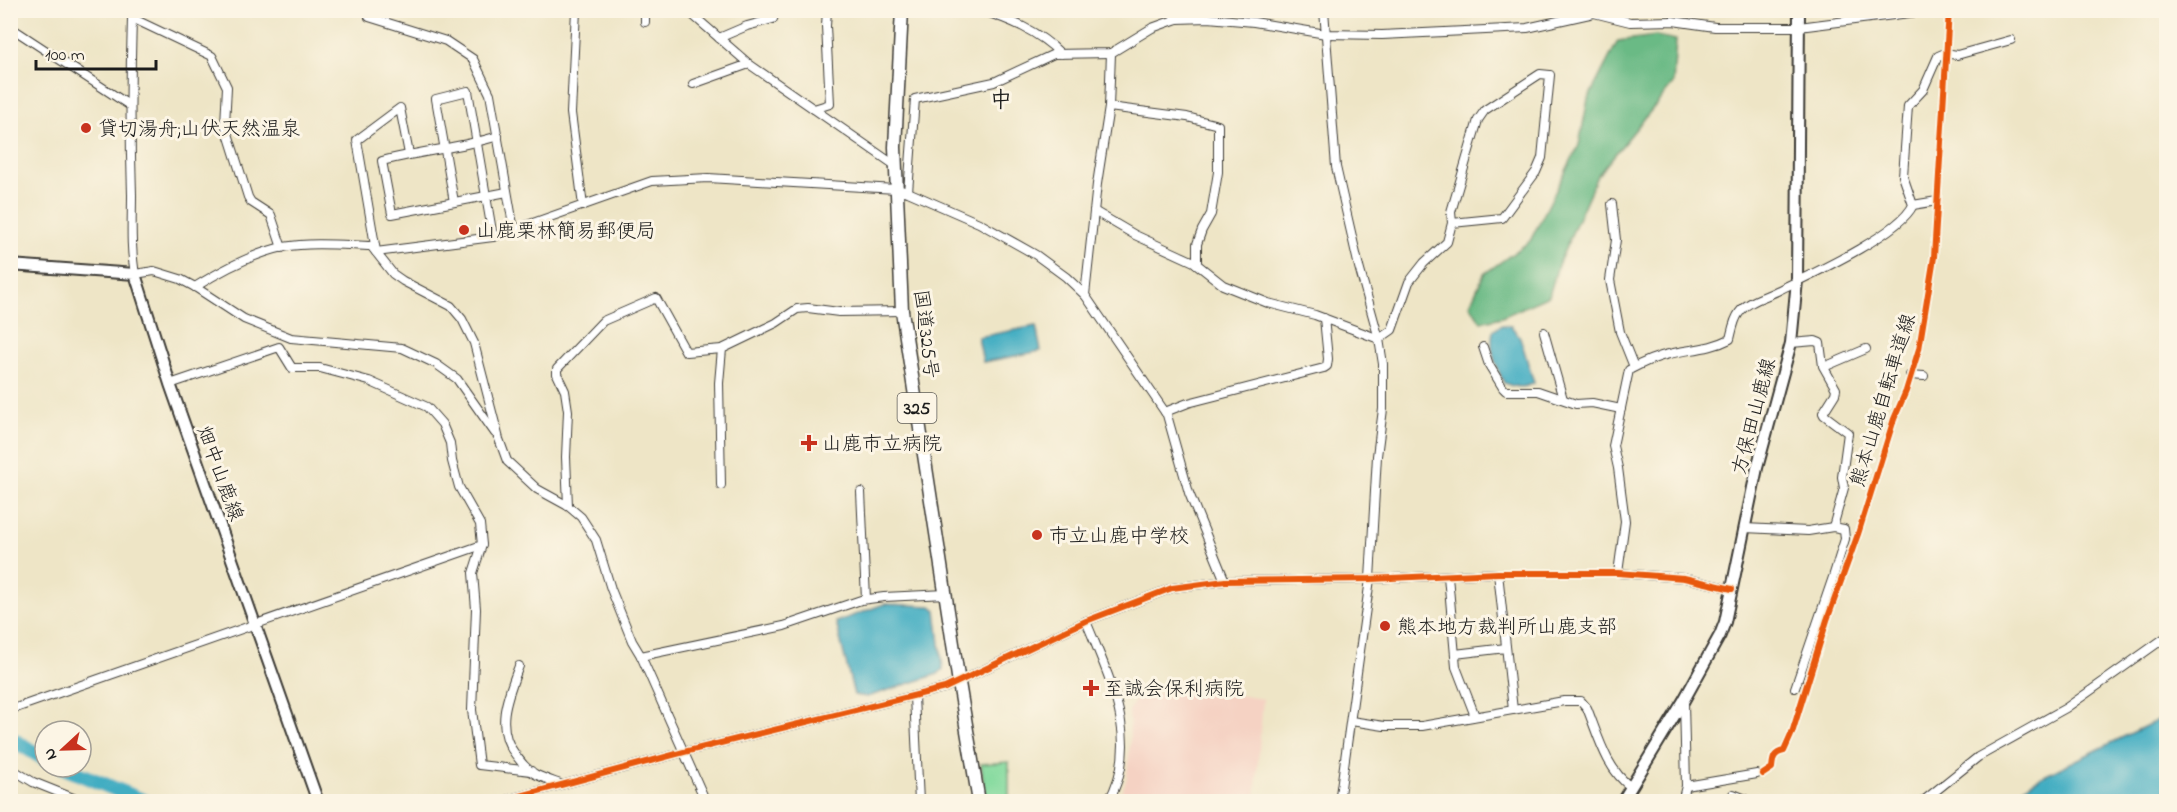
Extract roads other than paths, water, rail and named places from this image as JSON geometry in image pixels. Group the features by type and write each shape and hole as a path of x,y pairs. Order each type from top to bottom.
{"highway":[{"name":"国道325号","path":"902,10 896,166 902,311 979,801"}],"main road":[{"name":"方保田山鹿線","path":"1622,801 1684,700 1720,635 1757,468 1791,343 1797,280 1799,10"},
{"path":"10,265 135,274"},
{"name":"畑中山鹿線","path":"135,274 170,384 318,801"}],"street":[{"path":"370,10 369,17 446,41 460,48 473,59 490,94 514,230"},
{"path":"576,10 571,113 583,206"},
{"path":"645,10 645,22"},
{"path":"687,10 749,64 896,166"},
{"path":"719,38 747,26 774,19 776,10"},
{"path":"814,110 830,104 827,10"},
{"path":"980,10 1016,22 1048,41 1061,54"},
{"path":"1170,10 1177,19"},
{"path":"1324,10 1336,167 1359,267 1379,339 1383,364 1383,409 1377,456 1370,579 1339,801"},
{"path":"908,192 915,99 994,82 1054,54 1112,53 1152,28 1177,19 1208,18 1254,22 1326,34 1382,35 1527,28 1602,12 1630,22 1673,21 1715,27 1799,27 1933,10"},
{"path":"282,248 271,215 251,202 248,197 225,124 227,87 216,60 133,14 129,105 131,252 135,274 154,271 180,279 244,319 291,338 402,348 436,364 457,379 499,439"},
{"path":"10,27 129,105"},
{"path":"1618,573 1625,521 1613,446 1629,370 1645,361 1668,354 1721,344 1730,339 1739,312 1754,301 1844,257 1889,231 1910,212 1913,205 1903,176 1908,106 1923,90 1938,56 1945,53 1957,55 2011,40"},
{"path":"1085,295 1109,107 1112,53"},
{"path":"693,84 749,64"},
{"path":"1379,339 1392,330 1409,282 1424,263 1447,242 1452,223 1451,212 1478,120 1485,110 1540,74 1550,75 1542,158 1536,172 1502,218 1452,223"},
{"path":"454,202 436,99 468,92 493,237"},
{"path":"1109,107 1186,117 1218,125 1218,172 1210,214 1197,244 1197,264"},
{"path":"376,252 357,140 400,108 408,154"},
{"path":"498,136 444,150 408,154 382,161 392,214 507,192"},
{"path":"376,252 493,237 652,182 708,178 896,189 908,192 979,223 1036,255 1066,277 1085,295 1165,412 1189,493 1225,581"},
{"path":"1913,205 1937,201"},
{"path":"1612,204 1616,240 1610,280 1620,332 1634,368"},
{"path":"1094,211 1135,235 1197,264 1223,285 1268,303 1323,318 1379,339"},
{"path":"195,287 221,271 282,248 310,244 371,246 393,274 451,306 462,319 474,344 507,461 537,489 568,506 581,517 596,540 611,588 632,641 642,656 705,801"},
{"path":"568,506 566,457 568,411 565,391 557,369 603,321 656,298 686,352 722,349 776,323 797,309 839,312 902,311"},
{"path":"1165,412 1324,368 1327,366 1328,359 1323,318"},
{"path":"1544,332 1563,399"},
{"path":"1791,343 1815,341 1820,343 1824,367 1836,389 1823,413 1848,433 1842,477 1844,489 1833,527"},
{"path":"1483,346 1488,364 1506,391 1538,391 1576,404 1592,403 1621,409"},
{"path":"170,384 279,347 292,368 320,368 369,381 427,407 442,423 450,443 459,487 480,524 482,545 473,573 477,609 472,710 479,765 531,771"},
{"path":"721,485 719,382 722,349"},
{"path":"1824,367 1866,349"},
{"path":"1910,375 1924,376"},
{"path":"861,492 866,599"},
{"path":"1744,528 1808,531 1833,527 1844,529 1845,539 1795,688"},
{"path":"10,710 482,545"},
{"path":"1498,573 1513,710"},
{"path":"498,801 684,752 945,688 1086,621 1172,588 1225,581 1370,579 1498,573 1618,573 1684,578 1732,589"},
{"path":"1448,576 1456,667 1474,716"},
{"path":"642,656 784,626 866,599 946,594"},
{"path":"1086,621 1121,715 1123,763 1108,801"},
{"path":"1922,801 1978,757 2066,708 2166,637"},
{"path":"1455,654 1506,648"},
{"path":"519,666 510,692 503,727 507,744 531,771 561,784"},
{"path":"914,696 919,801"},
{"path":"1351,721 1402,727 1581,700 1587,708 1607,757 1620,779 1631,787"},
{"path":"1682,801 1686,786 1684,700"},
{"path":"10,768 42,786 83,801"},
{"path":"1686,786 1757,774"},
{"path":"1730,801 1733,794 1753,801"}],"water":[{"path":"1502,325 1511,326 1520,337 1534,383 1519,387 1504,383 1496,364 1492,345 1493,331"},
{"path":"1036,326 1041,351 983,362 978,337"},
{"path":"884,604 931,606 936,610 943,669 938,674 867,697 854,695 836,622"},
{"path":"2166,716 2166,801 2003,801 2036,780"}],"waterway":[{"path":"10,738 33,752"},
{"path":"91,779 146,802"}],"place":[{"name":"貸切湯舟;山伏天然温泉","path":"86,128"},
{"name":"山鹿栗林簡易郵便局","path":"464,230"},
{"name":"山鹿市立病院","path":"809,443"},
{"name":"市立山鹿中学校","path":"1037,535"},
{"name":"熊本地方裁判所山鹿支部","path":"1385,626"},
{"name":"至誠会保利病院","path":"1091,688"}],"district":[{"name":"中","path":"1001,99"}]}
